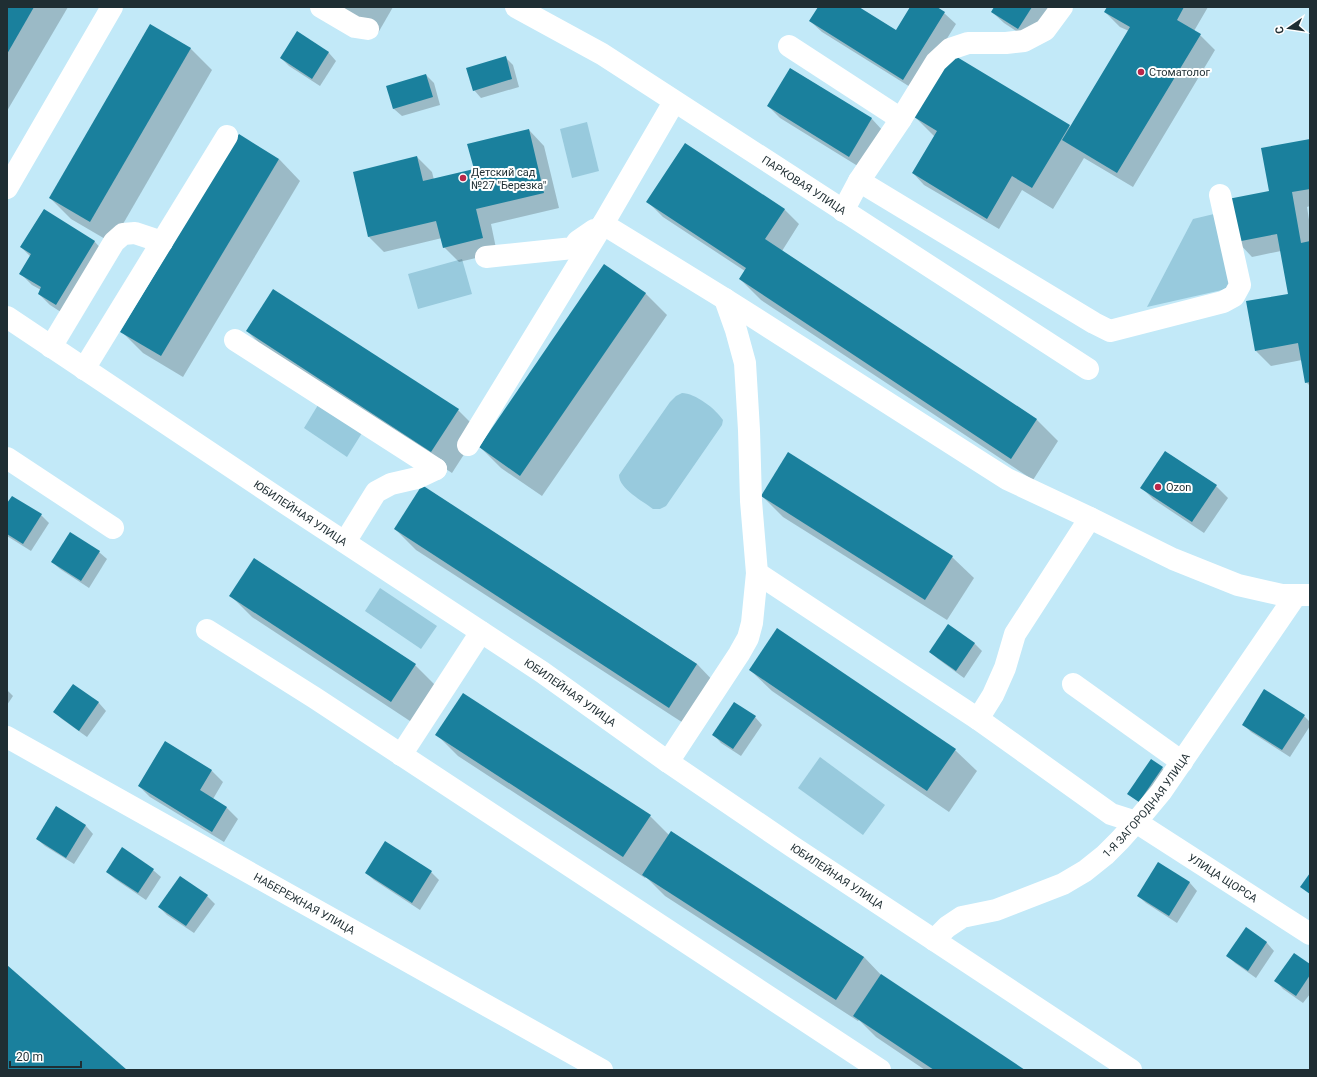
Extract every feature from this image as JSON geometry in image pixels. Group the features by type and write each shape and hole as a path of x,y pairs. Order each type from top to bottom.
{"street":[{"path":"7,188 112,7"},
{"path":"320,7 355,28 368,29"},
{"path":"843,211 859,181 901,119 936,62 950,49 968,43 1006,44 1024,41 1045,30 1062,7"},
{"name":"ПАРКОВАЯ УЛИЦА","path":"523,9 602,54 1088,369"},
{"path":"789,46 901,119"},
{"path":"468,445 603,224 674,102"},
{"path":"84,369 227,136"},
{"path":"859,181 1094,323 1110,330 1223,302 1234,296 1240,285 1220,195"},
{"path":"486,257 573,248 578,241 603,224"},
{"path":"603,224 725,299 1007,479 1173,559 1238,585 1282,595 1303,595"},
{"path":"51,347 114,242 123,234 135,233 162,242"},
{"path":"668,762 740,654 748,638 752,623 757,573 751,501 745,363 736,330 725,299"},
{"name":"ЮБИЛЕЙНАЯ УЛИЦА","path":"7,317 542,672 668,762 793,847 1131,1070"},
{"path":"235,340 436,469 417,478 391,484 376,492 344,542"},
{"path":"7,458 113,528"},
{"path":"978,719 993,695 1005,668 1016,634 1090,518"},
{"name":"УЛИЦА ЩОРСА","path":"757,573 978,719 1111,814 1136,822 1310,934"},
{"name":"1-Я ЗАГОРОДНАЯ УЛИЦА","path":"934,940 947,927 962,917 996,910 1063,884 1085,871 1105,855 1136,822 1161,792 1303,595"},
{"path":"208,630 315,698 880,1070"},
{"path":"401,755 481,632"},
{"path":"1073,684 1182,762"},
{"name":"НАБЕРЕЖНАЯ УЛИЦА","path":"7,736 602,1070"}],"shaded area":[{"path":"587,122 599,171 572,178 560,129"},
{"path":"1214,214 1231,288 1147,307 1193,219"},
{"path":"462,259 472,294 418,309 408,274"},
{"path":"682,393 699,399 710,407 723,420 722,425 666,506 660,509 653,509 627,490 620,480 619,475 670,402"},
{"path":"318,405 362,433 347,457 304,428"},
{"path":"380,588 437,626 421,649 365,611"},
{"path":"820,757 885,805 863,835 798,788"}],"building":[{"path":"7,7 34,7 7,54"},
{"path":"818,7 859,7 896,30 910,7 937,7 945,12 903,80 809,21"},
{"path":"994,7 1032,7 1018,29 991,12"},
{"name":"Стоматолог","path":"1107,7 1184,7 1177,20 1201,34 1117,173 1062,140 1130,27 1104,12"},
{"path":"150,24 191,48 90,222 49,198"},
{"path":"297,31 329,52 312,79 280,58"},
{"path":"952,54 1070,125 1032,188 1012,176 987,219 912,173 937,131 914,117"},
{"path":"506,56 512,79 473,91 466,68"},
{"path":"790,68 872,118 849,157 767,106"},
{"path":"426,74 433,97 393,109 386,86"},
{"path":"529,129 544,193 476,209 483,238 443,248 436,221 368,237 353,172 417,156 423,181 474,169 467,144"},
{"path":"239,134 279,159 161,356 120,332"},
{"path":"1310,139 1310,189 1292,192 1301,243 1310,241 1310,382 1305,383 1298,343 1255,351 1246,301 1288,294 1277,234 1236,242 1228,199 1269,191 1261,148"},
{"path":"685,143 785,209 765,239 1037,419 1011,459 739,279 746,268 646,202"},
{"path":"44,209 95,241 56,305 38,294 41,287 19,274 31,254 20,247"},
{"path":"604,264 646,293 520,476 479,447"},
{"path":"273,289 459,409 431,452 246,331"},
{"path":"1165,451 1217,485 1192,522 1140,488"},
{"path":"788,452 953,556 925,600 761,496"},
{"path":"422,485 697,664 669,708 394,529"},
{"path":"12,496 42,514 23,544 7,534 7,503"},
{"path":"70,532 100,551 81,581 51,562"},
{"path":"254,558 416,664 391,702 229,596"},
{"path":"948,624 975,643 956,671 929,652"},
{"path":"777,628 956,749 927,791 749,670"},
{"path":"73,684 99,702 79,731 53,712"},
{"path":"1264,689 1305,715 1282,750 1242,725"},
{"path":"463,693 651,815 623,857 435,735"},
{"path":"734,702 756,716 733,749 712,735"},
{"path":"165,741 212,770 200,790 227,807 212,832 138,786"},
{"path":"1151,759 1163,767 1139,802 1127,794"},
{"path":"56,806 86,825 66,858 36,839"},
{"path":"671,831 864,957 836,1000 642,875"},
{"path":"385,841 432,871 412,903 365,873"},
{"path":"122,847 154,869 138,893 106,872"},
{"path":"1158,862 1190,882 1169,916 1137,896"},
{"path":"1310,873 1310,894 1300,887"},
{"path":"180,876 208,895 186,926 158,907"},
{"path":"1246,927 1267,942 1248,971 1226,956"},
{"path":"1294,953 1310,964 1310,975 1296,996 1274,981"},
{"path":"7,965 127,1070 7,1070"},
{"path":"881,974 1025,1070 934,1070 853,1016"}],"place":[{"name":"Стоматолог","path":"1141,72"},
{"name":"Детский сад №27 \"Березка\"","path":"463,178"},
{"name":"Ozon","path":"1158,487"}]}
